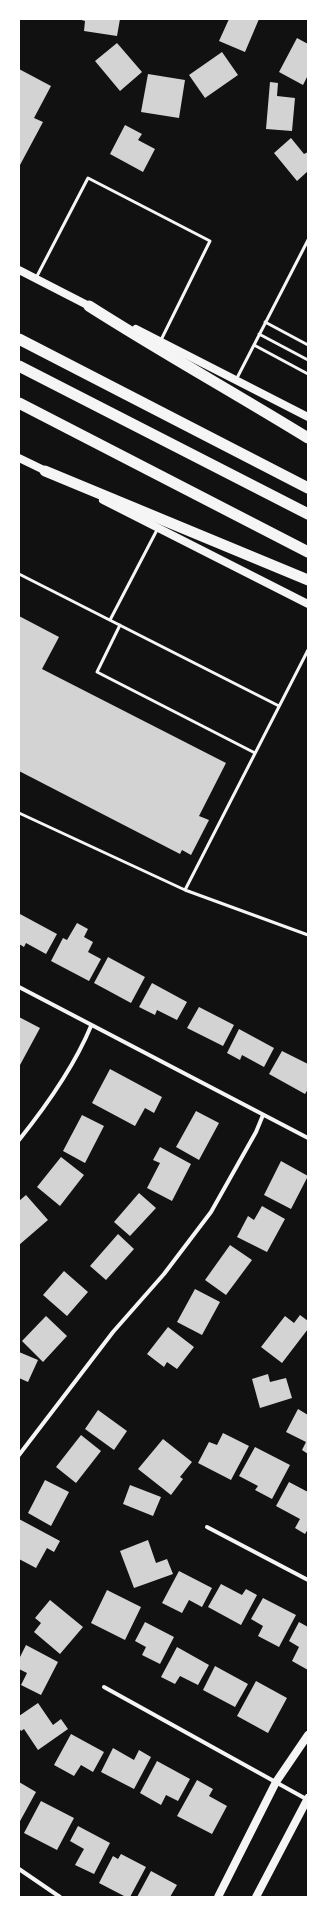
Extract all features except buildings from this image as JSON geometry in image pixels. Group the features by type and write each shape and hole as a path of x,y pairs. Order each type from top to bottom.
{"highway":[{"path":"89,306 146,342 218,383 308,438"},
{"path":"19,339 308,488"},
{"path":"19,366 308,514"},
{"path":"19,403 308,552"},
{"path":"45,471 308,580"}],"main road":[{"path":"19,270 308,417"},
{"path":"19,458 308,604"},
{"path":"218,1897 276,1782 308,1735"},
{"path":"256,1897 308,1799"}],"street":[{"path":"19,987 91,1026 308,1138"},
{"path":"19,1140 44,1109 84,1043 91,1026"},
{"path":"19,1455 113,1332 164,1274 211,1212 256,1132 263,1115"},
{"path":"207,1527 308,1580"},
{"path":"104,1687 308,1799"},
{"path":"19,1869 60,1897"}],"lane":[{"path":"36,279 88,178 210,241 161,342"},
{"path":"236,380 308,240"},
{"path":"266,322 308,344"},
{"path":"259,334 308,360"},
{"path":"254,345 308,374"},
{"path":"110,620 158,528"},
{"path":"19,574 279,706"},
{"path":"120,625 97,672 255,754"},
{"path":"185,890 308,650"},
{"path":"19,813 185,890 308,935"}]}
